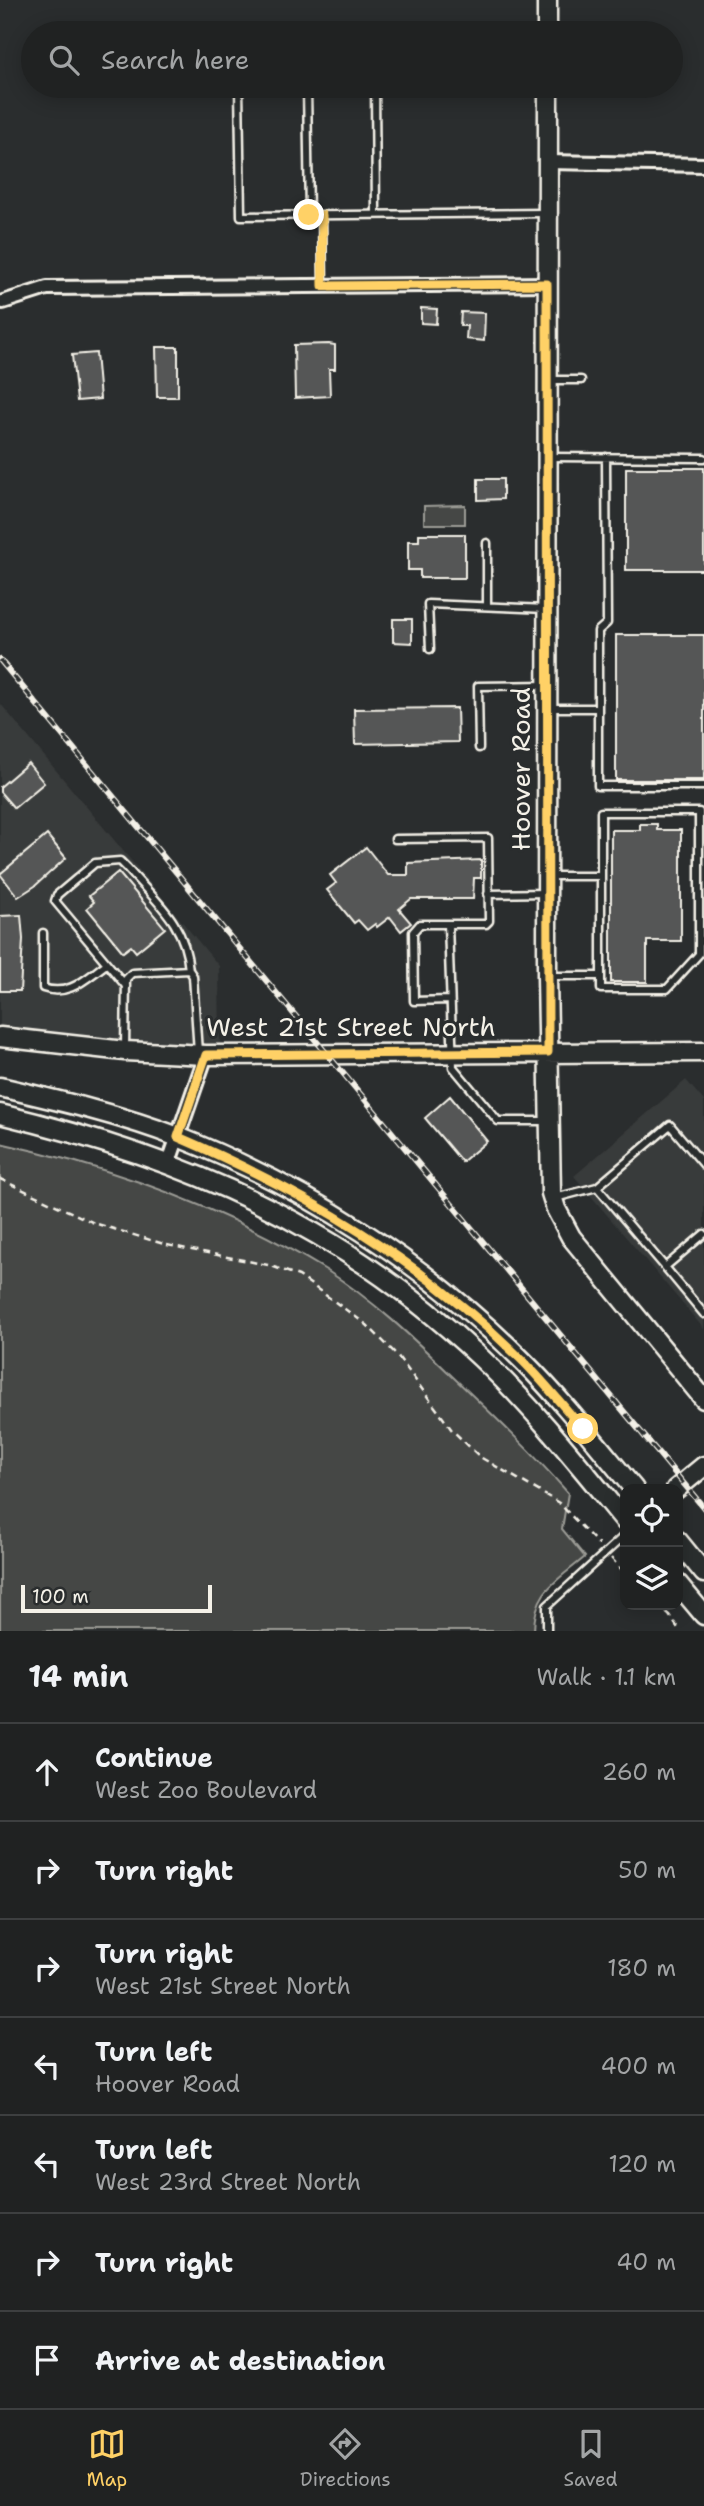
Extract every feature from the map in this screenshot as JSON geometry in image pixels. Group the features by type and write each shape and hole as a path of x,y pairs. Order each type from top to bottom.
{"street":[{"path":"547,0 547,21"},
{"name":"Hoover Road","path":"548,98 548,1052 553,1198 561,1222 571,1237 704,1399"},
{"path":"548,162 704,165"},
{"path":"1,299 47,288 547,284"},
{"name":"West 21st Street North","path":"0,1037 125,1051 202,1055 704,1052"},
{"path":"169,1162 202,1055"},
{"path":"0,1087 97,1110 178,1137 247,1167 360,1228 415,1269 524,1362 630,1484"},
{"path":"0,1114 66,1129 169,1162 296,1221 408,1296 511,1388 620,1515"},
{"path":"683,1483 704,1466"},
{"path":"683,1547 704,1573"},
{"path":"683,1590 704,1615"}],"lane":[{"path":"239,98 241,216 548,213"},
{"path":"307,98 309,215"},
{"path":"375,98 376,214"},
{"path":"322,215 323,286"},
{"path":"548,380 581,380"},
{"path":"548,457 704,458"},
{"path":"606,457 607,623 598,631 598,786 704,786"},
{"path":"487,542 487,606"},
{"path":"430,649 428,604 548,609"},
{"path":"479,748 478,686 548,685"},
{"path":"548,708 598,708"},
{"path":"601,812 699,812 699,954 667,989 601,989 601,976 601,812"},
{"path":"395,839 488,838 486,924 420,924 413,932 414,1001 449,1000"},
{"path":"126,986 105,965 55,901 57,895 95,863 109,860 120,861 182,933 187,946 189,970 193,976 202,1055"},
{"path":"488,894 601,877"},
{"path":"448,924 453,1068 498,1121 549,1121"},
{"path":"43,933 43,988 64,992 105,965"},
{"path":"125,1051 126,979 132,973 189,970"},
{"path":"548,976 601,976"},
{"path":"553,1198 597,1187 670,1125 704,1165"},
{"path":"597,1187 704,1314"},
{"path":"665,1267 704,1234"},
{"path":"547,1631 548,1606 620,1540"}],"path":[{"path":"0,1179 94,1223 167,1245 268,1265 299,1276 367,1325 397,1355 452,1430 480,1457 559,1503 601,1547"},
{"path":"610,1557 620,1568"},
{"path":"663,1610 680,1631"}],"shaded area":[{"path":"465,505 465,524 424,524 424,506"},
{"path":"0,703 219,966 220,1046 107,1041 0,1030"},
{"path":"686,1080 704,1101 704,1329 574,1176"},
{"path":"0,1143 127,1178 209,1209 326,1270 376,1306 407,1333 512,1433 568,1493 562,1529 585,1557 542,1596 535,1617 534,1631 0,1631"}],"building":[{"path":"421,308 437,309 436,324 421,323"},
{"path":"461,312 485,313 484,341 466,339 467,326 460,326"},
{"path":"294,345 335,345 335,369 329,369 330,396 295,398"},
{"path":"156,347 178,347 178,397 157,397"},
{"path":"96,353 100,399 77,401 72,355"},
{"path":"626,468 704,468 704,570 626,570"},
{"path":"478,479 503,479 503,499 478,500"},
{"path":"419,534 465,534 465,578 420,578 420,570 408,570 408,541 419,541"},
{"path":"393,619 412,619 412,643 393,642"},
{"path":"616,635 704,635 704,780 616,780"},
{"path":"457,708 458,742 355,744 354,709"},
{"path":"28,763 44,783 14,808 0,792 0,787"},
{"path":"640,824 657,824 657,830 681,830 681,941 647,941 647,982 611,982 611,830 640,830"},
{"path":"47,835 66,858 35,886 18,897 0,874"},
{"path":"366,847 388,875 408,875 408,863 481,860 481,878 474,878 473,899 411,899 399,909 411,923 401,931 390,917 377,927 375,924 367,930 358,920 354,923 327,890 336,883 330,875"},
{"path":"118,872 165,928 136,952 131,946 123,952 87,908 94,902 89,896"},
{"path":"21,915 23,939 20,991 0,991 0,916"},
{"path":"450,1096 487,1141 462,1162 425,1118"}],"railway":[{"path":"0,660 704,1508"}],"route":[{"path":"309,215 322,215 323,286 547,284 548,1052 206,1055 178,1137 247,1167 360,1228 471,1314 524,1362 583,1429"}]}
